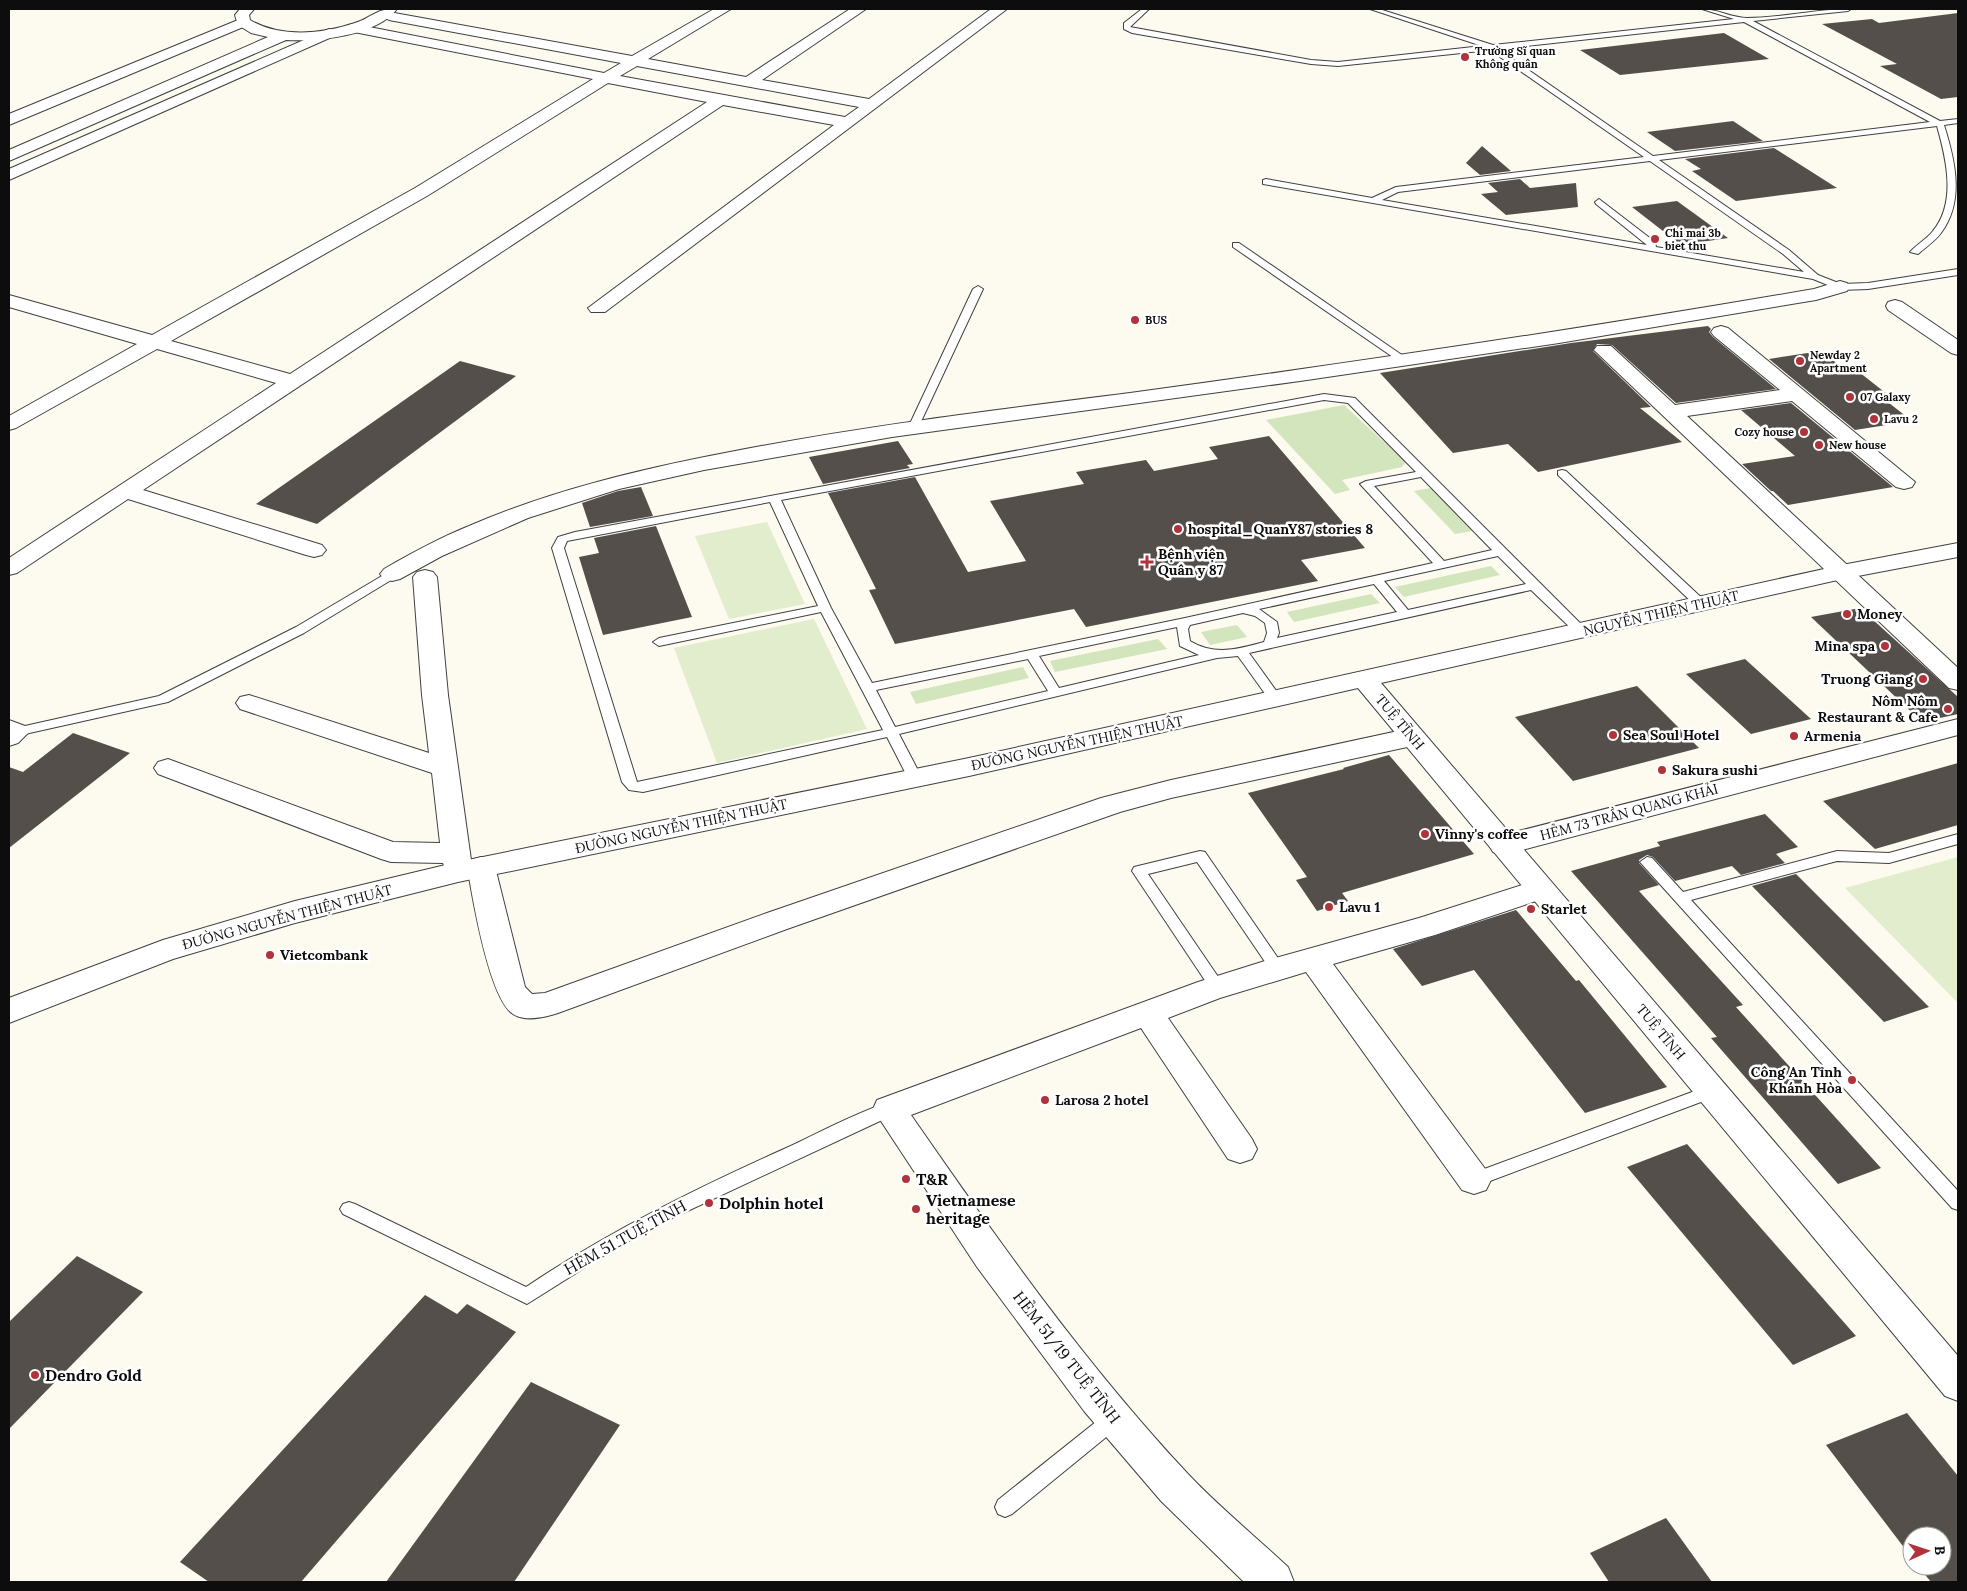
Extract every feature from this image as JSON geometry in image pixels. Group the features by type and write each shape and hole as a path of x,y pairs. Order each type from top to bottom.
{"street":[{"path":"9,424 421,192 607,77 724,9"},
{"path":"750,81 859,9"},
{"path":"598,308 1000,9"},
{"path":"9,156 285,35 329,33 354,28 387,12 870,104"},
{"path":"9,135 249,20"},
{"path":"9,120 249,20 285,35"},
{"path":"354,28 720,100 846,122"},
{"path":"9,175 329,33"},
{"path":"9,568 720,100"},
{"path":"392,574 481,529 618,483 767,451 913,428 1407,362 1637,326 1816,294 1840,287"},
{"path":"9,301 291,381"},
{"path":"1895,306 1958,349"},
{"path":"1721,332 1904,482"},
{"path":"1604,350 1958,682"},
{"path":"1671,412 1796,394"},
{"path":"125,491 314,550"},
{"name":"NGUYỄN THIỆN THUẬT","path":"1364,680 1842,572 1958,550"},
{"path":"425,577 435,695 444,768 465,864 487,897 511,991 524,1006 547,1005 778,921 1111,805 1172,789 1412,737"},
{"name":"ĐƯỜNG NGUYỄN THIỆN THUẬT","path":"9,1010 163,951 465,864 915,778 1364,680"},
{"name":"TUỆ TĨNH","path":"1364,680 1958,1384"},
{"path":"249,703 444,768"},
{"name":"HẺM 73 TRẦN QUANG KHẢI","path":"1503,845 1958,726"},
{"path":"168,768 391,852 465,864"},
{"path":"889,1109 1217,987 1277,968 1424,927 1540,889"},
{"path":"1313,959 1474,1180"},
{"path":"1148,1012 1240,1149"},
{"name":"HẺM 51/19 TUỆ TĨNH","path":"889,1109 955,1208 1027,1308 1114,1418 1176,1488 1273,1582"}],"lane":[{"path":"1146,9 1126,24 1126,28 1132,31 1311,62 1338,64 1848,9"},
{"path":"1373,9 1491,47 1786,252 1816,277"},
{"path":"1705,9 1745,20 1940,124 1950,158 1952,185 1947,211 1940,229 1915,252"},
{"path":"1372,201 1396,190 1958,121"},
{"path":"1266,182 1650,250 1816,277 1840,287 1868,286 1958,272"},
{"path":"1599,202 1652,244 1650,250"},
{"path":"1236,245 1407,362"},
{"path":"913,428 978,289"},
{"path":"1534,586 1212,656 890,732 643,787 634,787 629,782 558,548 562,539 1324,397 1351,400 1422,474 1581,631"},
{"path":"1562,473 1701,604"},
{"path":"1422,474 1366,484 1441,565"},
{"path":"774,498 825,608 915,778"},
{"path":"868,688 1185,622 1500,552"},
{"path":"11,732 163,699 300,630 392,574"},
{"path":"1376,579 1405,614"},
{"path":"659,642 825,608"},
{"path":"1241,609 1259,613 1271,622 1274,633 1269,644"},
{"path":"1185,622 1182,629 1184,643 1196,652 1212,656"},
{"path":"1241,651 1276,699"},
{"path":"1032,654 1055,692"},
{"path":"1680,898 1836,856 1889,858 1958,839"},
{"path":"1217,987 1139,871 1200,856 1277,968"},
{"path":"1647,862 1958,1203"},
{"path":"1474,1180 1711,1091"},
{"name":"HẺM 51 TUỆ TĨNH","path":"350,1209 527,1296 567,1267 670,1210 889,1109"},
{"path":"1005,1506 1114,1418"}],"green space":[{"path":"1344,405 1406,462 1402,467 1342,480 1350,490 1335,494 1266,420"},
{"path":"1436,487 1478,530 1455,534 1414,491"},
{"path":"767,522 805,604 729,619 695,536"},
{"path":"1491,566 1500,575 1404,597 1395,587"},
{"path":"1371,594 1380,603 1294,622 1287,612"},
{"path":"814,619 867,729 717,763 674,648"},
{"path":"1237,625 1247,637 1210,645 1201,632"},
{"path":"1158,639 1167,649 1055,672 1050,661"},
{"path":"1023,667 1029,678 916,704 910,692"},
{"path":"1958,857 1958,1003 1845,888"}],"building":[{"path":"1958,13 1958,97 1941,99 1880,66 1897,64 1822,24 1872,19 1879,23"},
{"path":"1724,33 1769,59 1620,75 1580,50"},
{"path":"1733,121 1763,141 1675,151 1647,132"},
{"path":"1482,146 1511,171 1480,175 1466,163"},
{"path":"1774,148 1837,188 1736,201 1692,171 1701,169 1685,159"},
{"path":"1520,179 1530,188 1576,183 1578,207 1506,215 1481,194 1498,192 1488,183"},
{"path":"1677,201 1728,238 1681,245 1632,207"},
{"path":"1708,326 1711,329 1709,332 1713,337 1776,389 1676,403 1612,345 1597,344 1593,351 1651,407 1640,408 1682,442 1538,472 1508,444 1453,453 1380,373 1571,343"},
{"path":"1821,351 1850,373 1859,372 1892,398 1884,399 1912,421 1855,430 1769,359"},
{"path":"460,361 516,376 317,524 256,504"},
{"path":"1791,403 1893,487 1788,505 1771,491 1742,464 1795,456 1741,410"},
{"name":"hospital_QuanY87 stories 8","path":"1269,436 1365,548 1301,560 1318,581 1086,627 1074,609 895,644 869,590 876,589 828,493 915,477 968,572 1026,561 990,501 1084,484 1076,472 1146,460 1154,471 1218,459 1209,447"},
{"path":"898,441 913,464 907,465 910,468 823,484 809,457"},
{"path":"641,487 653,516 590,527 582,503 618,491"},
{"path":"656,526 692,617 603,635 579,557 599,553 594,538"},
{"path":"1860,608 1958,697 1958,714 1922,722 1811,617"},
{"path":"1745,659 1811,719 1751,734 1686,674"},
{"path":"1637,686 1699,748 1573,781 1515,717"},
{"path":"73,733 130,753 9,848 9,767 23,772"},
{"path":"1389,755 1474,854 1342,893 1348,901 1317,911 1296,880 1307,877 1248,793 1344,769"},
{"path":"1958,763 1958,825 1875,849 1823,801"},
{"path":"1765,814 1798,847 1776,854 1785,863 1741,875 1732,866 1675,881 1653,857 1647,855 1639,860 1639,863 1659,885 1639,891 1743,1005 1736,1007 1881,1168 1838,1184 1711,1038 1717,1037 1571,871 1660,846 1657,842"},
{"path":"1796,874 1929,1007 1884,1022 1752,886"},
{"path":"1516,910 1576,981 1579,980 1667,1087 1585,1113 1474,970 1422,986 1393,949"},
{"path":"1687,1144 1856,1336 1793,1365 1627,1167"},
{"name":"Dendro Gold","path":"77,1256 143,1292 9,1429 9,1322"},
{"path":"425,1295 457,1314 467,1304 516,1332 301,1582 209,1582 180,1562"},
{"path":"531,1382 620,1425 514,1582 386,1582"},
{"path":"1907,1413 1958,1476 1958,1582 1931,1582 1926,1576 1952,1576 1952,1526 1902,1526 1902,1545 1826,1445"},
{"path":"1666,1518 1712,1582 1609,1582 1590,1553"}],"place":[{"name":"Trường Sĩ quan Không quân","path":"1465,57"},
{"name":"Chi mai 3b biet thu","path":"1655,239"},
{"name":"BUS","path":"1135,320"},
{"name":"Newday 2 Apartment","path":"1800,361"},
{"name":"07 Galaxy","path":"1850,397"},
{"name":"Lavu 2","path":"1874,419"},
{"name":"Cozy house","path":"1804,432"},
{"name":"New house","path":"1819,445"},
{"name":"hospital_QuanY87 stories 8","path":"1178,529"},
{"name":"Bệnh viện Quân y 87","path":"1147,562"},
{"name":"Money","path":"1847,614"},
{"name":"Mina spa","path":"1885,646"},
{"name":"Truong Giang","path":"1923,679"},
{"name":"Nôm Nôm Restaurant & Cafe","path":"1948,709"},
{"name":"Sea Soul Hotel","path":"1613,735"},
{"name":"Armenia","path":"1794,736"},
{"name":"Sakura sushi","path":"1662,770"},
{"name":"Vinny's coffee","path":"1425,834"},
{"name":"Lavu 1","path":"1329,907"},
{"name":"Starlet","path":"1531,909"},
{"name":"Vietcombank","path":"270,955"},
{"name":"Công An Tỉnh Khánh Hòa","path":"1852,1080"},
{"name":"Larosa 2 hotel","path":"1045,1100"},
{"name":"T&R","path":"906,1179"},
{"name":"Dolphin hotel","path":"709,1203"},
{"name":"Vietnamese heritage","path":"916,1209"},
{"name":"Dendro Gold","path":"35,1375"}]}
